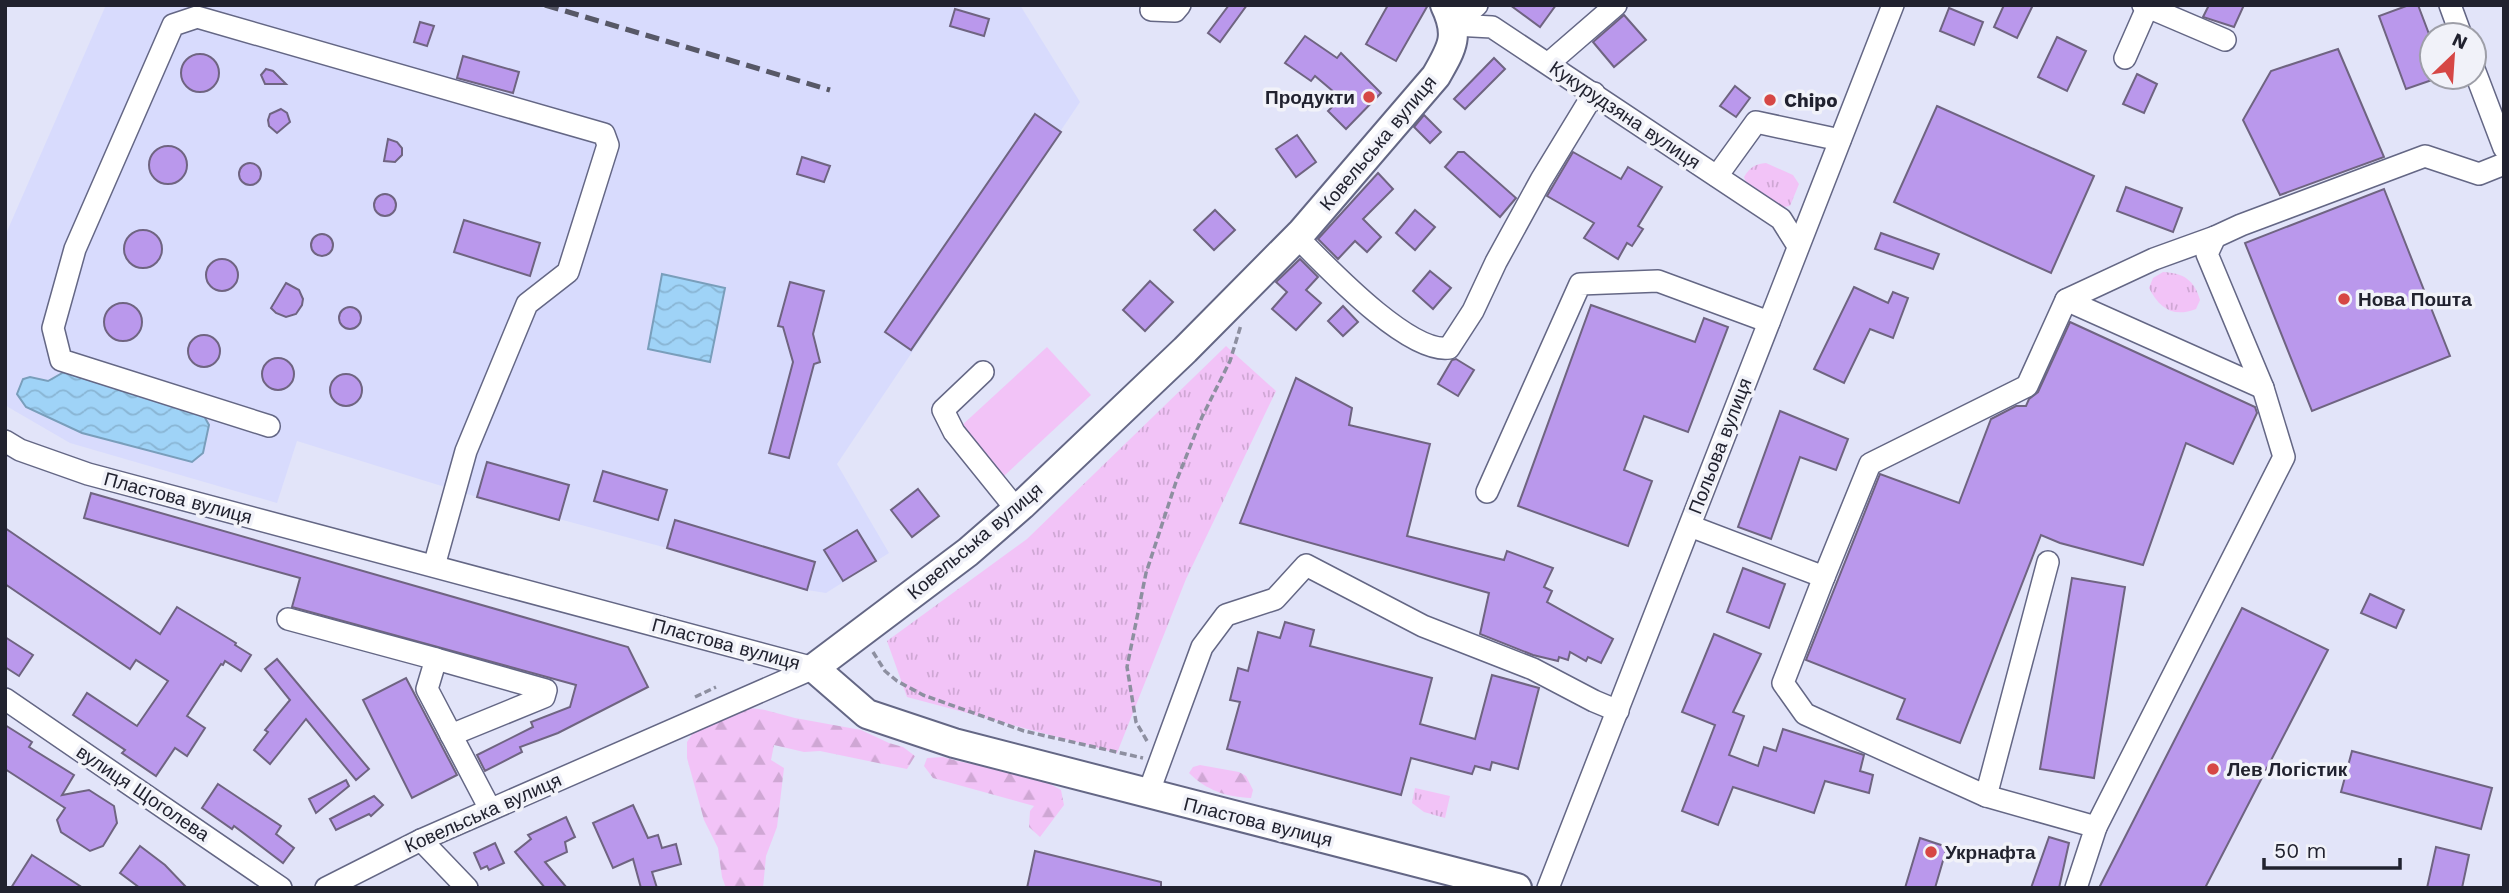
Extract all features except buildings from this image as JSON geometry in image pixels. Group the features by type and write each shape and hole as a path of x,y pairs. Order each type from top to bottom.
{"main road":[{"name":"Ковельська вулиця","path":"814,668 968,552 1017,510 1185,350 1297,237 1436,76 1449,54 1450,15"},
{"name":"Пластова вулиця","path":"814,668 867,714 954,743 1517,888"}],"street":[{"path":"1151,10 1175,11 1180,5"},
{"path":"1450,15 1477,5"},
{"path":"1549,63 1616,5"},
{"name":"Польова вулиця","path":"1548,888 1893,5"},
{"path":"2125,58 2145,7 2225,40"},
{"name":"Кукурудзяна вулиця","path":"1450,15 1492,27 1549,63 1781,219 1798,246"},
{"path":"268,426 61,360 53,328 75,249 173,25 197,16 604,134 608,145 568,272 527,304 466,451 434,566"},
{"path":"2482,91 2504,148"},
{"path":"1297,237 1382,317 1428,345 1440,349 1449,348 1473,311 1496,262 1541,180 1594,93"},
{"path":"1717,176 1756,122 1840,140"},
{"path":"2096,827 1986,796 1805,714 1783,683 1870,464 2027,386 2066,300 2154,259 2425,156 2479,174 2504,164"},
{"path":"2076,888 2096,827 2284,457 2263,388 2207,254 2216,237"},
{"path":"1487,492 1580,284 1658,281 1769,322"},
{"path":"2066,300 2263,388"},
{"path":"983,372 943,410 954,432 1017,510"},
{"name":"Пластова вулиця","path":"5,441 20,450 88,474 814,668"},
{"path":"1689,526 1824,577"},
{"path":"1986,796 2048,562"},
{"path":"1148,794 1202,647 1226,615 1275,598 1306,565 1423,626 1533,669 1618,711"},
{"path":"288,620 546,690 544,697 451,735"},
{"path":"436,659 427,689 490,809"},
{"name":"Ковельська вулиця","path":"326,888 421,840 814,668"},
{"name":"вулиця Щоголева","path":"5,699 281,888"},
{"path":"421,840 467,888"}],"path":[{"path":"1159,761 1136,722 1127,667 1146,573 1176,482 1202,417 1230,362 1241,328 1245,290"},
{"path":"872,647 873,653 886,671 897,681 923,695 1024,731 1159,761"}],"shaded area":[{"path":"106,5 1020,5 1080,102 837,464 889,553 826,593 807,590 667,548 477,497 297,441 277,503 70,443 8,407 5,403 5,236"}],"green space":[{"path":"1766,163 1793,175 1799,184 1790,206 1783,207 1746,182 1744,177 1751,168"},
{"path":"2163,272 2182,276 2195,287 2200,300 2196,309 2174,312 2157,301 2149,288 2153,278"},
{"path":"1226,346 1276,391 1186,579 1117,753 907,697 887,641 1027,539"},
{"path":"1047,347 1091,395 1004,476 960,427"},
{"path":"735,706 861,730 903,747 915,756 907,769 820,751 804,752 774,745 771,760 784,768 777,827 766,856 763,888 726,888 718,848 704,820 687,758 687,742 695,730"},
{"path":"943,757 1033,777 1061,790 1064,805 1040,837 1029,827 1030,811 1034,806 933,778 924,766 927,758"},
{"path":"1200,765 1239,772 1246,776 1253,790 1251,798 1225,794 1202,784 1189,773 1193,767"},
{"path":"1415,788 1450,796 1445,818 1424,812 1412,803"}],"water":[{"path":"662,274 725,288 710,362 648,349"},
{"path":"64,372 204,416 209,425 203,453 192,462 82,433 26,407 17,394 23,379 30,377 48,381"}],"railway":[{"path":"545,5 830,90"}],"place":[{"name":"Продукти","path":"1369,97"},
{"name":"Chipo","path":"1770,100"},
{"name":"Нова Пошта","path":"2344,299"},
{"name":"Лев Логістик","path":"2213,769"},
{"name":"Укрнафта","path":"1931,852"}]}
